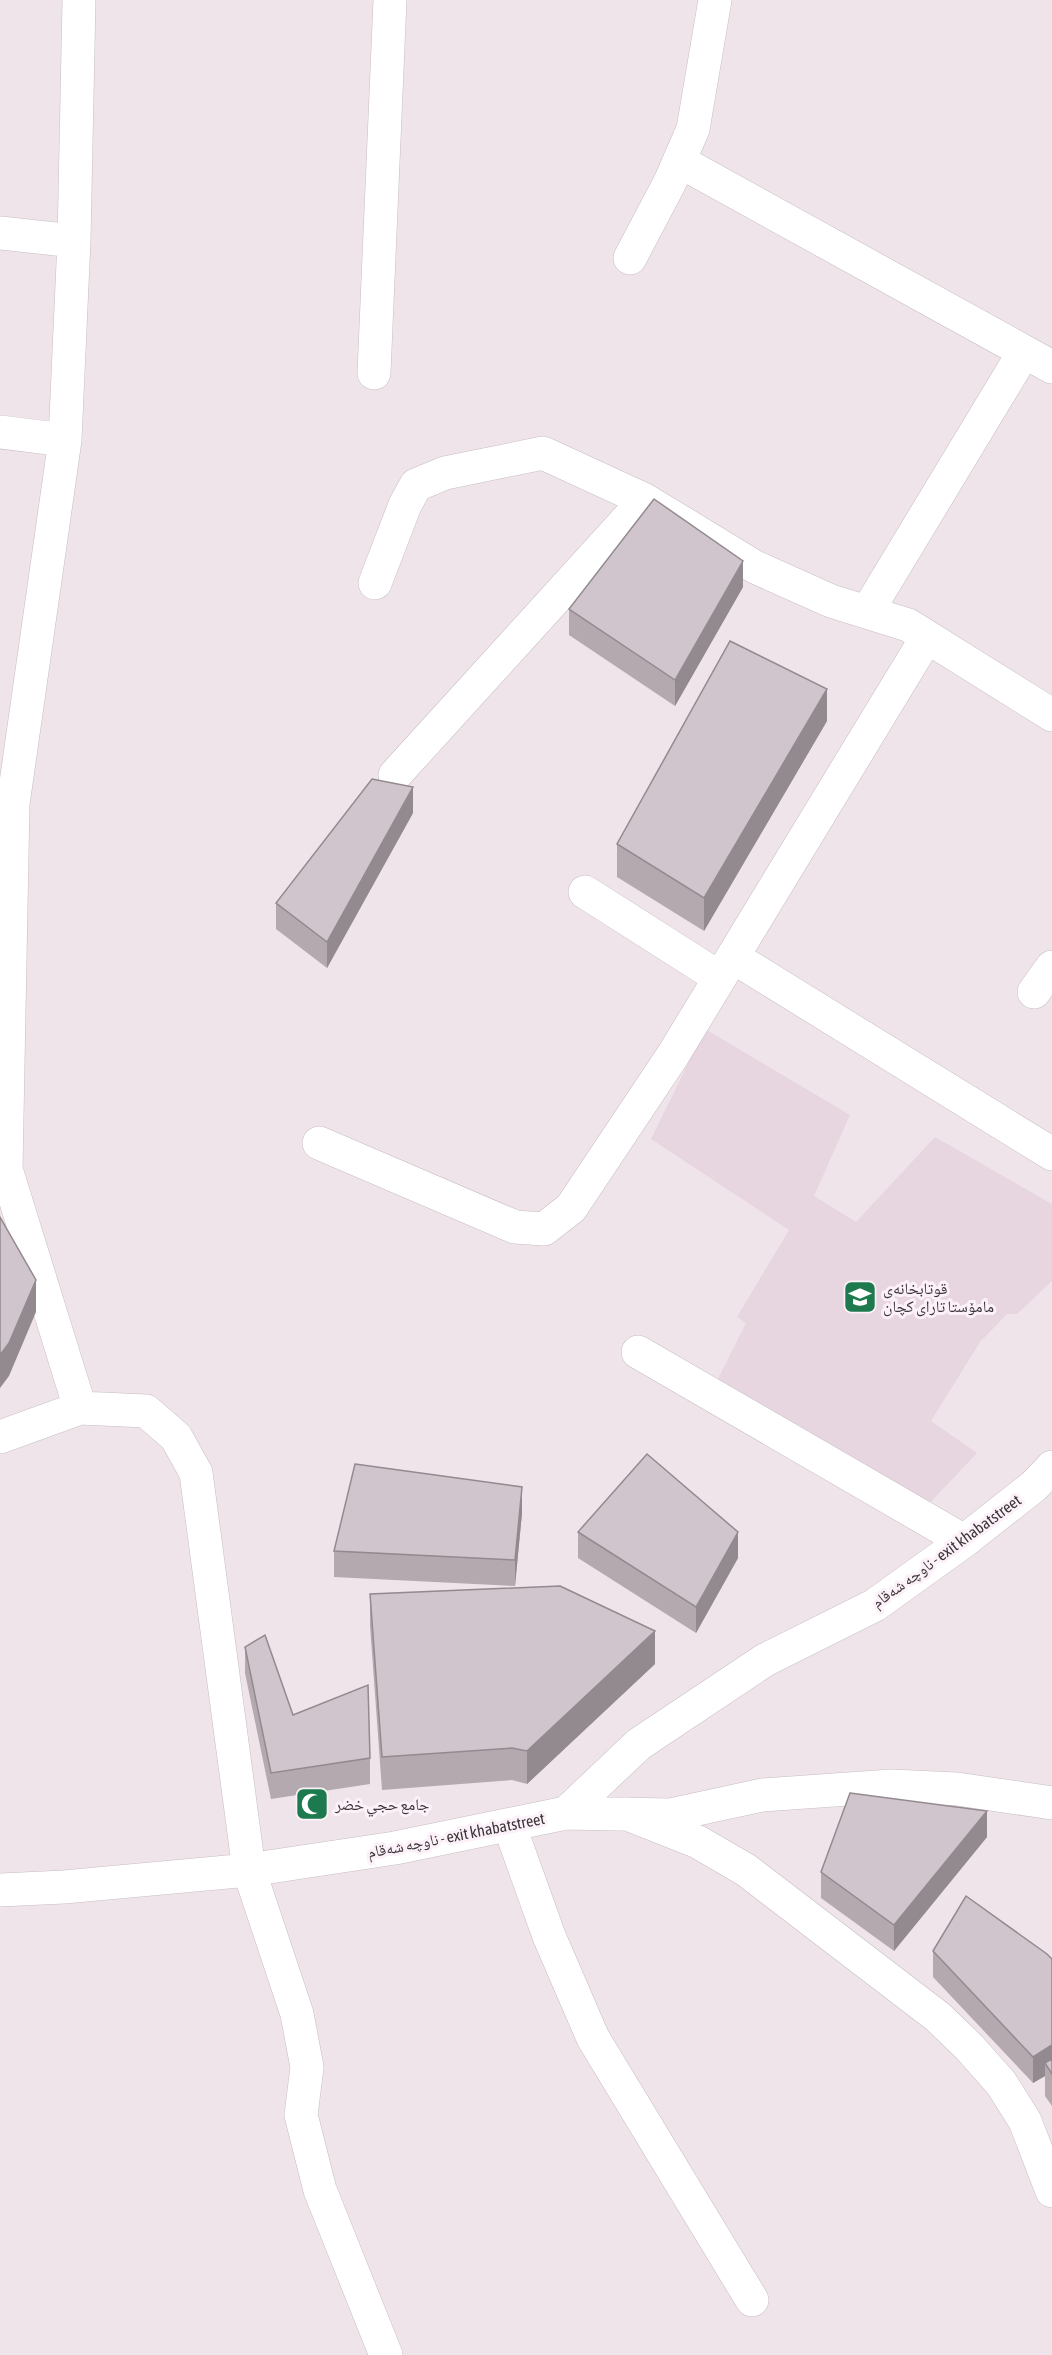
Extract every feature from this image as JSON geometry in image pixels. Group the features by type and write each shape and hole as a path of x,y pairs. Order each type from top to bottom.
{"street":[{"path":"79,0 74,241 65,440 12,804 3,1169 80,1408"},
{"path":"374,373 390,0"},
{"path":"630,258 693,129 715,0"},
{"path":"679,161 1038,359 867,612"},
{"path":"0,233 74,241"},
{"path":"0,432 65,440"},
{"path":"375,583 405,505 416,485 445,473 543,453 645,500 755,567 831,601 908,625 1052,715"},
{"path":"395,775 645,500"},
{"path":"319,1143 515,1227 544,1229 571,1209 673,1055 927,637"},
{"path":"585,892 726,967 1052,1154"},
{"path":"638,1352 964,1541"},
{"path":"0,1437 80,1408 146,1411 176,1437 195,1473 249,1870 297,2014 308,2067 302,2115 320,2190 386,2355"},
{"name":"ناوچە شەقام - exit khabatstreet","path":"0,1890 64,1887 249,1870 510,1827 566,1813 639,1744 765,1660 875,1605 964,1541 1034,1486 1052,1467"},
{"path":"566,1813 670,1815 762,1795 891,1786 957,1789 1052,1803"},
{"path":"627,1814 698,1842 746,1870 938,2017 1001,2083 1025,2121 1052,2191"},
{"path":"510,1827 549,1936 593,2038 752,2300"}],"shaded area":[{"path":"705,1029 850,1115 814,1196 856,1222 935,1137 1052,1204 1052,1281 1017,1314 1007,1314 980,1342 931,1421 977,1453 926,1507 717,1381 746,1323 737,1317 789,1230 651,1139"}],"building":[{"path":"654,499 743,561 675,680 569,609"},
{"path":"730,641 827,689 704,898 617,844"},
{"path":"372,779 413,787 327,942 276,903"},
{"path":"0,1217 36,1280 9,1343 0,1355"},
{"path":"647,1454 738,1532 696,1607 578,1532"},
{"path":"355,1464 522,1487 515,1560 334,1551"},
{"path":"560,1586 655,1631 527,1751 512,1748 382,1757 370,1594"},
{"path":"265,1635 293,1715 368,1685 370,1758 271,1773 245,1647"},
{"path":"850,1793 987,1811 894,1925 821,1872"},
{"path":"966,1896 1052,1959 1052,2045 1033,2057 933,1951"},
{"path":"1052,2059 1052,2074 1045,2063"}],"place":[{"name":"قوتابخانەی مامۆستا تارای کچان","path":"860,1297"},
{"name":"جامع حجي خضر","path":"312,1804"}]}
